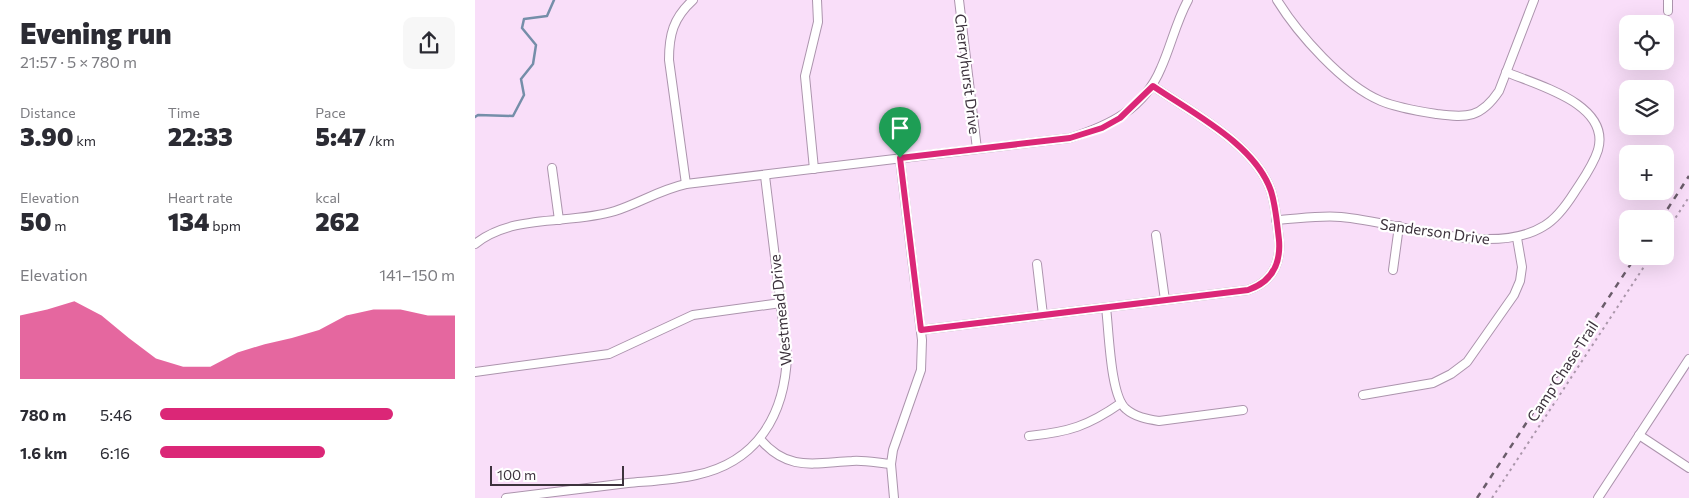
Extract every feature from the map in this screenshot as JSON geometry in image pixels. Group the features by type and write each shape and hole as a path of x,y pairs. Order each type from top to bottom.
{"street":[{"path":"686,184 669,60 669,40 675,21 693,0"},
{"path":"814,169 805,76 818,22 817,0"},
{"name":"Cherryhurst Drive","path":"959,0 977,149"},
{"path":"475,244 495,233 515,226 613,212 664,189 686,184 1070,138 1102,128 1120,118 1153,86 1188,0"},
{"path":"1277,0 1311,46 1349,80 1378,100 1399,107 1431,113 1467,116 1490,104 1499,91 1534,0"},
{"path":"1668,0 1668,11"},
{"name":"Sanderson Drive","path":"1276,220 1339,217 1485,240 1517,238 1545,226 1567,204 1591,166 1598,148 1599,138 1597,129 1587,110 1569,98 1506,72"},
{"path":"921,330 1248,290 1261,286 1271,276 1279,254 1276,220 1270,190 1263,175 1250,156 1233,141 1153,86"},
{"path":"894,498 891,464 893,450 921,370 921,330 900,158"},
{"path":"552,168 559,220"},
{"name":"Westmead Drive","path":"760,439 781,400 786,380 787,355 765,176"},
{"path":"1393,270 1399,226"},
{"path":"1156,235 1165,300"},
{"path":"1363,395 1433,383 1451,374 1467,362 1514,294 1520,281 1521,267 1517,238"},
{"path":"1037,264 1043,315"},
{"path":"475,372 609,354 693,315 781,303"},
{"path":"1106,308 1115,383 1121,403 1135,415 1159,420 1243,410"},
{"path":"1598,498 1689,360"},
{"path":"1029,436 1072,430 1089,423 1121,403"},
{"path":"1639,435 1689,468"},
{"path":"506,498 697,475 731,462 760,439 773,452 792,462 802,464 855,461 891,464"}],"path":[{"path":"1674,220 1689,197"},
{"name":"Camp Chase Trail","path":"1492,498 1645,265"}],"waterway":[{"path":"475,117 478,115 513,116 524,95 521,79 533,64 536,45 522,28 524,19 547,16 554,0"}],"railway":[{"path":"1667,210 1689,176"},
{"path":"1477,498 1630,265"}],"route":[{"path":"1153,86 1233,141 1255,162 1270,190 1275,206 1280,251 1271,276 1261,286 1248,290 921,330 900,158 1070,138 1102,128 1120,118 1153,86"}]}
